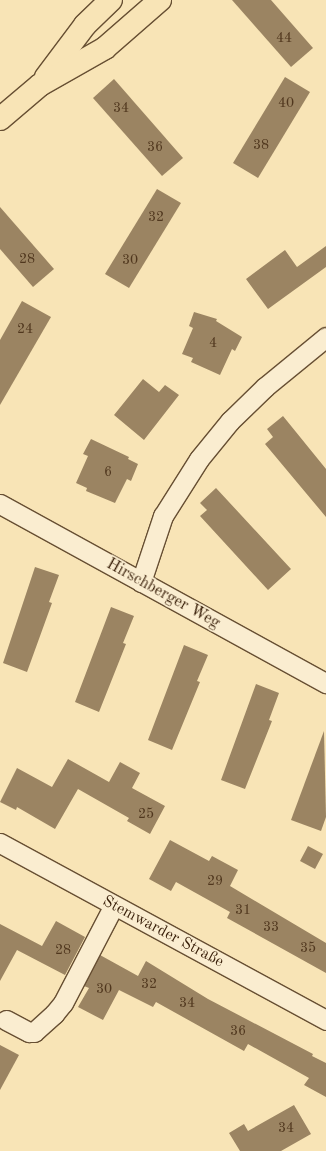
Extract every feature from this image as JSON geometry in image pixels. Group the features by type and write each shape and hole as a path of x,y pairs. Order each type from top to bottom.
{"main road":[{"path":"40,85 85,25 111,0"},
{"path":"0,119 40,85 105,48 160,0"}],"street":[{"path":"141,582 163,516 199,459 230,421 265,387 326,337"},
{"name":"Hirschberger Weg","path":"0,504 326,683"},
{"name":"Stemwarder Straße","path":"0,843 326,1020"},
{"path":"6,1020 30,1032 34,1032 54,1014 63,1003 114,905"}],"building":[{"path":"232,0 271,0 313,48 291,67"},
{"path":"285,77 310,92 258,178 233,163"},
{"path":"114,79 183,158 162,176 93,98"},
{"path":"157,189 181,203 129,288 105,274"},
{"path":"0,207 54,269 33,287 0,249"},
{"path":"326,246 326,267 268,309 246,279 285,250 297,267"},
{"path":"22,301 51,317 0,405 0,340"},
{"path":"194,312 217,319 216,321 242,337 235,351 232,349 220,375 191,362 193,358 182,354 193,328 189,326"},
{"path":"143,379 159,392 165,385 179,395 144,440 114,415"},
{"path":"283,416 326,469 326,517 265,444 273,437 267,429"},
{"path":"91,439 129,457 128,459 138,464 131,481 127,479 115,503 86,491 87,488 76,483 88,456 83,454"},
{"path":"216,488 291,569 268,590 200,516 207,510 200,503"},
{"path":"35,567 59,575 49,602 52,603 27,672 3,663"},
{"path":"111,607 134,616 123,643 126,644 99,712 75,702"},
{"path":"184,645 208,655 197,681 200,682 172,750 148,740"},
{"path":"256,684 279,693 269,720 272,721 245,789 221,780"},
{"path":"324,731 326,817 321,831 291,820"},
{"path":"68,759 109,782 120,762 140,773 132,788 165,806 150,834 127,821 129,818 78,789 55,829 17,807 16,810 0,802 17,768 52,787"},
{"path":"170,840 209,861 212,856 238,870 230,886 326,943 326,973 227,918 230,912 176,882 171,891 149,879"},
{"path":"308,846 323,854 315,869 300,861"},
{"path":"56,921 85,937 65,975 17,950 0,981 0,924 42,946"},
{"path":"100,955 138,976 146,961 208,999 313,1054 312,1056 326,1063 326,1097 304,1085 309,1078 248,1044 244,1051 156,1002 153,1007 119,990 103,1020 78,1007 89,988 84,986"},
{"path":"0,1045 19,1055 0,1090"},
{"path":"294,1105 311,1134 281,1151 240,1151 229,1133 244,1124 248,1131"}]}
